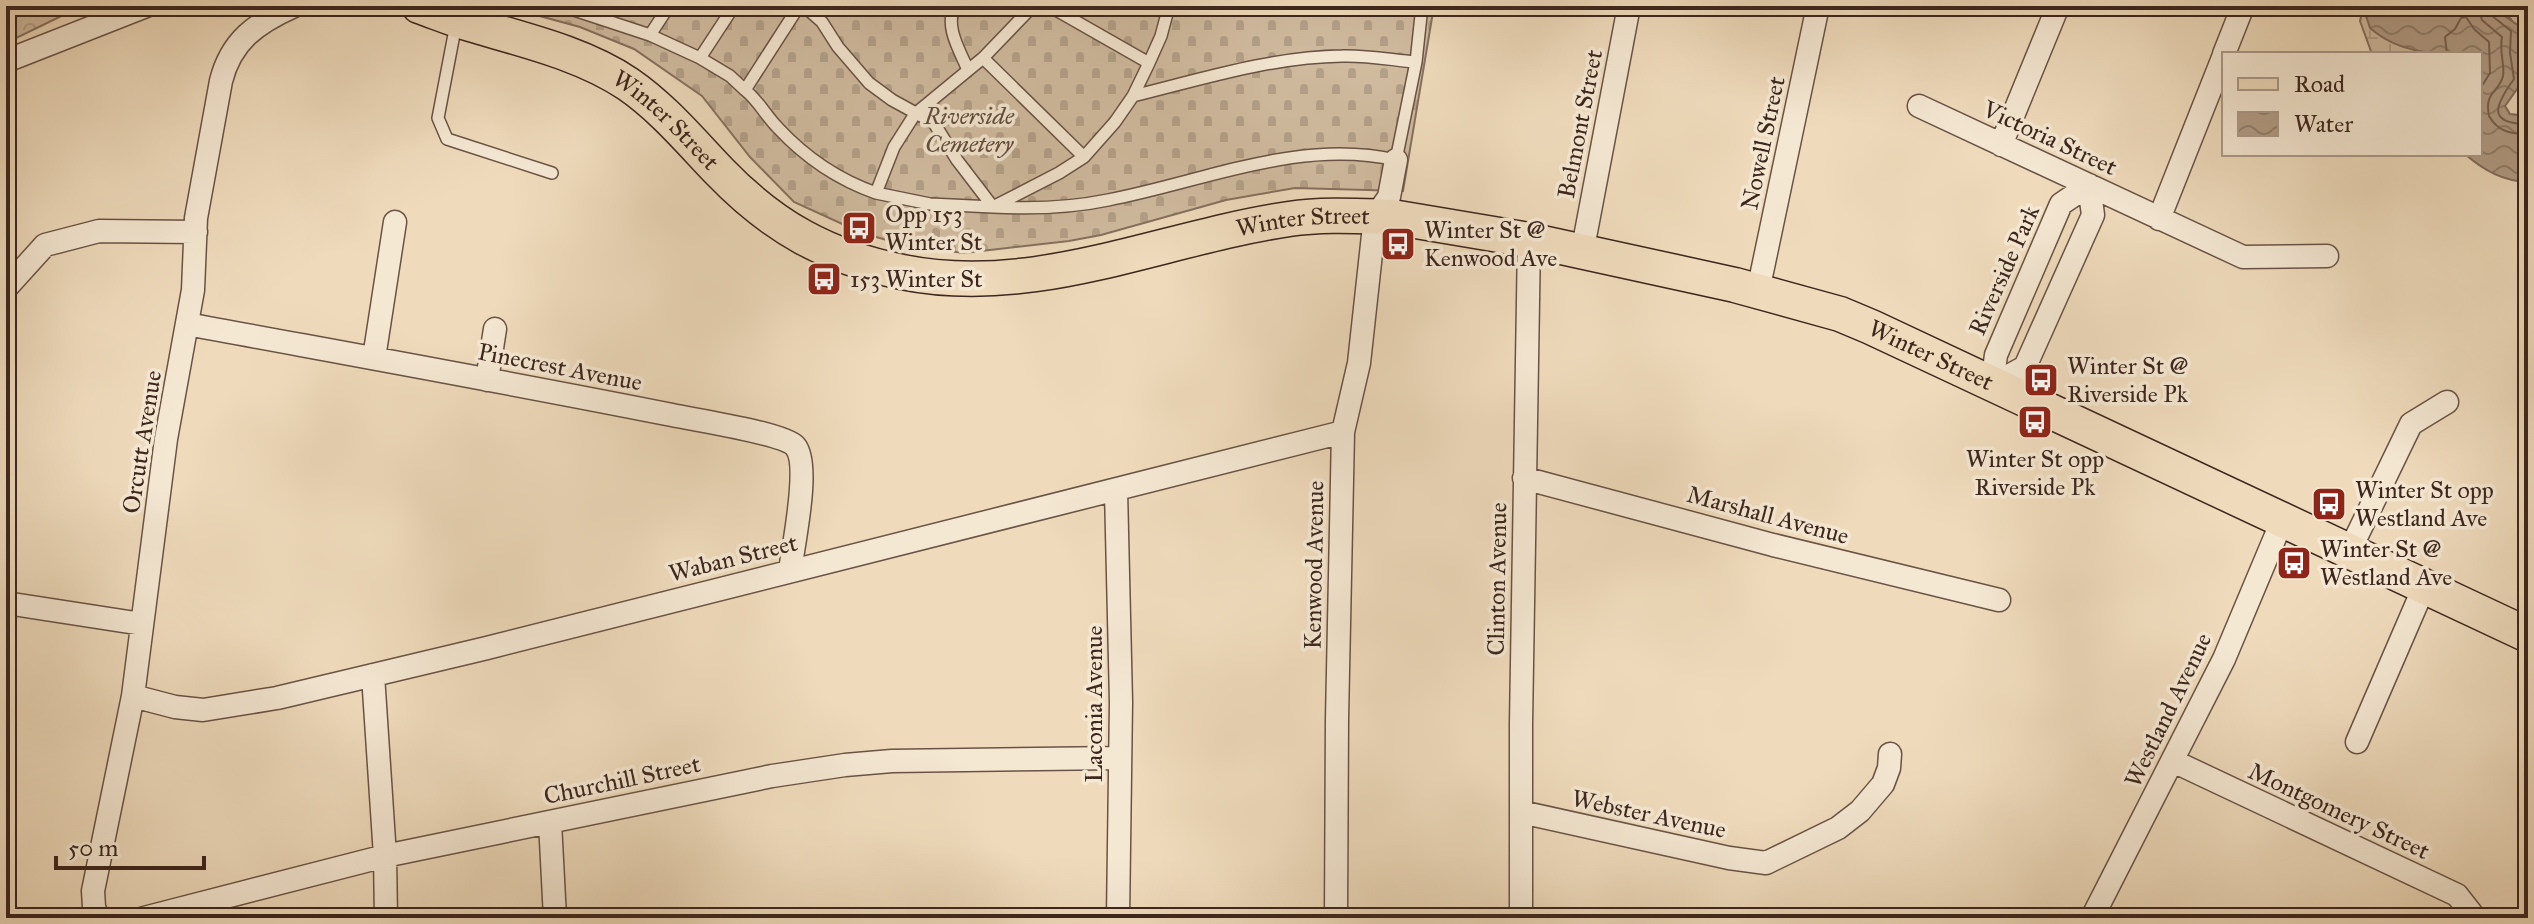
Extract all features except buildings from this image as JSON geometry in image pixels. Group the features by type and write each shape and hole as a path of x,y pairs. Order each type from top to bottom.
{"main road":[{"name":"Winter Street","path":"419,6 560,52 628,84 682,131 733,186 774,220 828,252 903,272 967,279 1028,276 1110,261 1290,219 1392,217 1529,240 1758,291 1840,314 1924,351 2528,635"}],"street":[{"path":"6,61 146,6"},
{"name":"Orcutt Avenue","path":"98,918 93,891 133,696 166,439 193,290 196,232 214,111 226,62 235,46 273,15 294,6"},
{"name":"Belmont Street","path":"1582,253 1629,6"},
{"name":"Nowell Street","path":"1758,291 1818,6"},
{"path":"2001,145 2058,6"},
{"path":"2225,52 2243,6"},
{"path":"2159,219 2222,60"},
{"name":"Victoria Street","path":"1919,106 2243,257 2327,256"},
{"name":"Kenwood Avenue","path":"1336,918 1343,432 1359,363 1375,217 1389,197 1396,160"},
{"path":"1992,385 2025,367 2093,215 2089,185"},
{"name":"Riverside Park","path":"1992,385 1996,355 2061,204 2089,185"},
{"path":"374,358 395,222"},
{"path":"6,288 45,245 99,231 196,232"},
{"name":"Clinton Avenue","path":"1521,918 1529,240"},
{"name":"Pinecrest Avenue","path":"187,324 748,431 792,443 801,454 803,471 790,571"},
{"path":"487,380 495,329"},
{"path":"2349,552 2411,424 2447,402"},
{"name":"Waban Street","path":"133,696 175,707 203,710 277,698 1343,432"},
{"name":"Marshall Avenue","path":"1524,478 1773,545 1999,600"},
{"name":"Laconia Avenue","path":"1116,490 1121,688 1118,918"},
{"name":"Westland Avenue","path":"2092,918 2224,659 2282,521"},
{"path":"2357,742 2424,587"},
{"path":"6,603 142,624"},
{"path":"373,675 386,918"},
{"name":"Webster Avenue","path":"1521,812 1729,858 1766,863 1838,828 1860,811 1883,784 1890,754"},
{"name":"Churchill Street","path":"144,918 385,856 772,776 892,761 1119,758"},
{"name":"Montgomery Street","path":"2173,761 2457,895 2475,918"},
{"path":"550,822 555,918"}],"lane":[{"path":"562,6 650,35 730,76 778,128 821,165 849,184 930,204 1049,209 1086,204 1298,156 1370,154 1396,160 1416,62 1422,6"},
{"path":"598,18 606,6"},
{"path":"650,35 669,6"},
{"path":"700,58 734,6"},
{"path":"745,90 802,6 822,22 838,47 869,83 934,123 957,160 993,207"},
{"path":"955,6 950,15 951,27 968,70"},
{"path":"876,193 894,147 915,114 983,58 1033,6"},
{"path":"1049,6 1149,63"},
{"path":"993,207 1084,157 1115,122 1133,96 1149,63 1169,6"},
{"path":"456,20 438,118 447,139 552,173"},
{"path":"1133,96 1246,68 1312,57 1345,55 1416,62"},
{"path":"983,58 1084,157"}],"green space":[{"path":"6,6 82,6 6,43"},
{"name":"Riverside Cemetery","path":"503,6 1434,6 1403,191 1295,188 1226,200 1101,235 964,253 908,246 862,233 794,202 750,157 702,96 634,49 580,27"},
{"path":"2490,6 2528,6 2528,72 2524,77 2518,53 2520,42 2511,19"},
{"path":"2363,8 2367,19 2380,34 2422,52 2371,52 2360,21"}],"water":[{"path":"2363,6 2421,6 2430,10 2444,6 2490,6 2519,26 2521,74 2524,77 2528,72 2528,82 2520,85 2505,106 2510,114 2528,116 2528,182 2495,174 2467,156 2482,156 2482,52 2422,52 2395,44 2370,28"}],"place":[{"name":"Opp 153 Winter St","path":"859,228"},
{"name":"Winter St @ Kenwood Ave","path":"1398,244"},
{"name":"153 Winter St","path":"824,279"},
{"name":"Winter St @ Riverside Pk","path":"2041,380"},
{"name":"Winter St opp Riverside Pk","path":"2035,422"},
{"name":"Winter St opp Westland Ave","path":"2329,504"},
{"name":"Winter St @ Westland Ave","path":"2294,563"}]}
